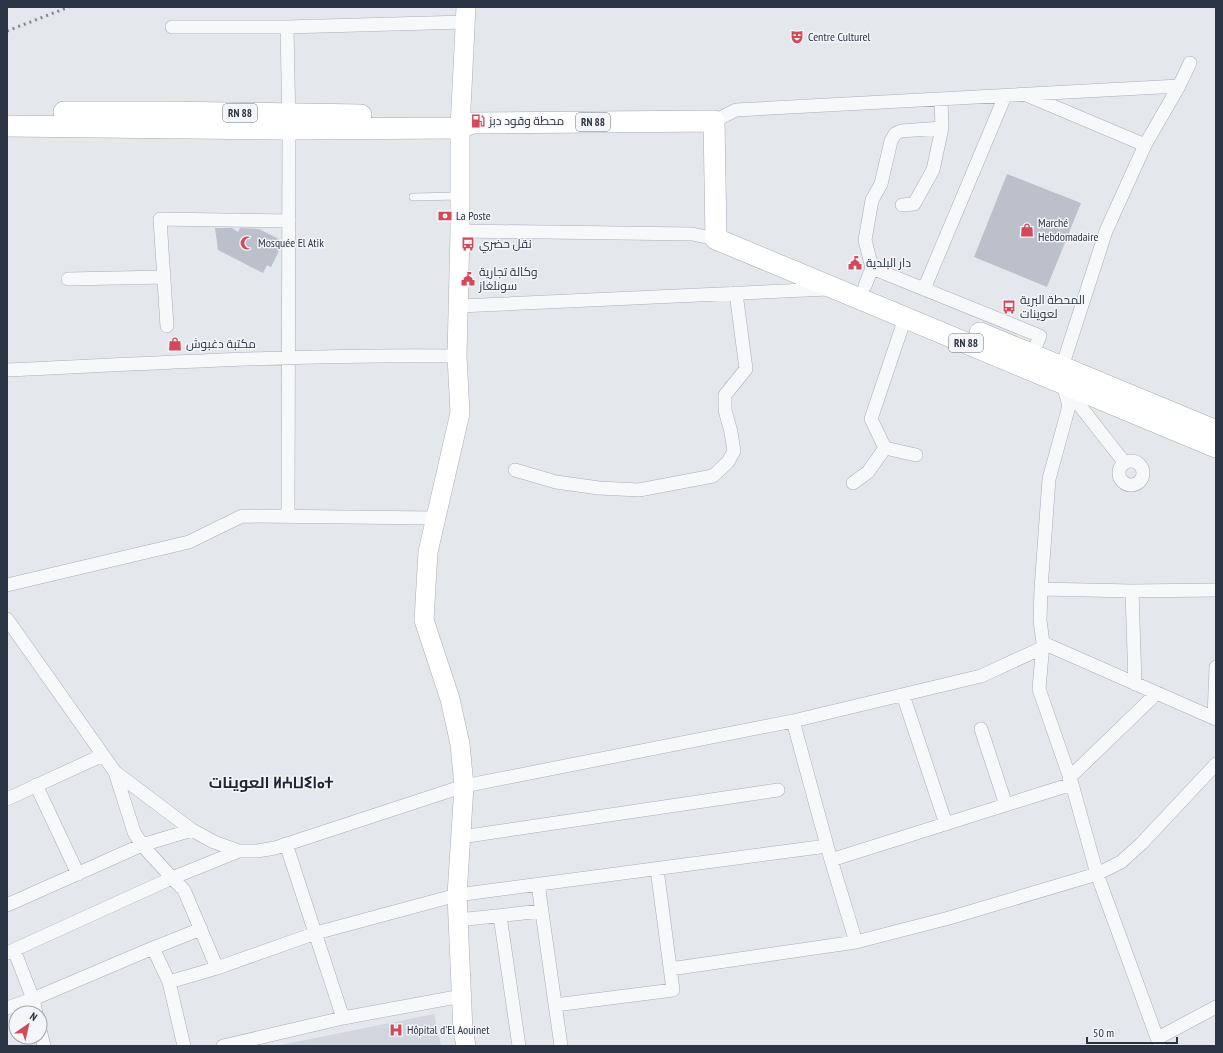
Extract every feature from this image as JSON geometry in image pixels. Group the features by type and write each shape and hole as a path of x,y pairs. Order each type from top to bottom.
{"main road":[{"name":"RN 88","path":"7,112 166,120 464,123 714,121"},
{"name":"RN 88","path":"7,126 166,120"},
{"path":"714,121 716,232"},
{"name":"RN 88","path":"716,232 869,277 1032,355 1062,375"},
{"name":"RN 88","path":"716,232 836,289 905,318 1062,375 1189,428 1216,447"},
{"name":"RN 88","path":"1189,428 1216,431"}],"street":[{"path":"172,27 287,26 465,14 464,123 460,196 457,356 460,413 428,552 424,620 450,698 460,744 464,786 457,895 463,1031 466,1046"},
{"path":"287,26 289,121 288,516"},
{"path":"1190,63 1179,86 1145,144 1106,231 1062,375 1069,406 1049,479 1041,589 1040,620 1043,646 1039,689 1070,781 1097,874 1159,1042 1216,1007"},
{"path":"714,121 736,110 1179,86"},
{"path":"1025,95 1145,144"},
{"path":"924,289 1005,96"},
{"path":"902,205 914,204 932,170 942,128 941,99"},
{"path":"942,128 901,131 895,134 891,141 881,184 872,200 865,240 869,277 924,289 1040,336 1032,355"},
{"path":"167,326 160,219 289,221"},
{"path":"460,231 692,234 716,232"},
{"path":"68,279 164,277"},
{"path":"459,306 836,289"},
{"path":"515,470 556,482 600,488 638,490 713,476 728,462 734,451 725,410 725,395 746,369 736,293"},
{"path":"885,448 871,419 905,318"},
{"path":"7,370 288,358 400,355 457,356"},
{"path":"1062,375 1124,462"},
{"path":"885,448 916,455"},
{"path":"852,483 868,472 885,448"},
{"path":"7,585 189,542 242,516 436,518"},
{"path":"1041,589 1132,591 1216,590"},
{"path":"1132,591 1135,684"},
{"path":"7,619 115,772 134,832 142,845 184,890 217,968"},
{"path":"115,772 192,830 214,842 239,851 257,851 276,848 464,786 793,721 981,676 1043,646 1157,693 1215,719 1216,667"},
{"path":"831,860 1006,805 1070,781 1157,693"},
{"path":"903,695 946,824"},
{"path":"793,721 827,846 856,942"},
{"path":"981,729 1006,805"},
{"path":"7,799 103,754"},
{"path":"670,969 856,942 949,918 1097,874 1121,862 1142,843 1216,764"},
{"path":"36,785 78,874"},
{"path":"461,837 778,790"},
{"path":"7,905 142,845 192,830"},
{"path":"286,844 343,1018"},
{"path":"169,982 217,968 316,933 457,895 827,846"},
{"path":"34,1005 33,999 10,951 172,878 239,851"},
{"path":"555,1005 672,990 657,869"},
{"path":"538,884 561,1046"},
{"path":"458,920 542,911"},
{"path":"500,916 519,1046"},
{"path":"7,1008 33,999 201,929"},
{"path":"153,948 169,982 184,1046"},
{"path":"223,1046 343,1018 462,996"}],"lane":[{"path":"414,197 460,196"}],"shaded area":[{"name":"Hôpital d'El Aouinet","path":"434,1014 441,1046 276,1046"}],"building":[{"name":"Marché Hebdomadaire","path":"1007,174 1081,203 1047,287 974,257"},
{"name":"Mosquée El Atik","path":"215,228 232,228 238,232 240,228 259,229 279,239 275,248 280,249 271,267 267,265 263,273 218,250"}],"railway":[{"path":"7,31 69,7"}],"place":[{"name":"Centre Culturel","path":"797,37"},
{"name":"محطة وقود دبز","path":"478,121"},
{"name":"La Poste","path":"445,216"},
{"name":"Marché Hebdomadaire","path":"1027,230"},
{"name":"Mosquée El Atik","path":"247,243"},
{"name":"نقل حضري","path":"468,244"},
{"name":"دار البلدية","path":"855,263"},
{"name":"وكالة تجارية سونلغاز","path":"468,279"},
{"name":"المحطة البرية لعوينات","path":"1009,307"},
{"name":"مكتبة دغبوش","path":"175,344"},
{"name":"Hôpital d'El Aouinet","path":"396,1030"}],"district":[{"name":"العوينات ⵍⵄⵡⵉⵏⴰⵜ","path":"271,782"}]}
